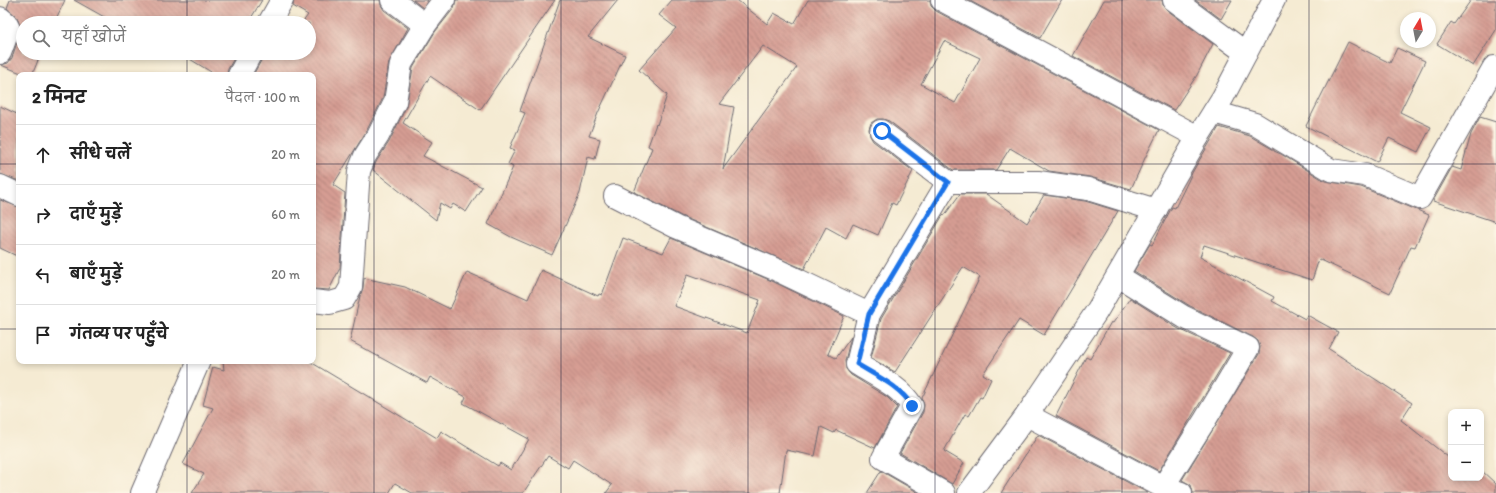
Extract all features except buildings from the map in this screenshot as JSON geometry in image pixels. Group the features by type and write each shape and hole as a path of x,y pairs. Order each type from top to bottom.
{"street":[{"path":"273,16 282,0"},
{"path":"392,0 425,25"},
{"path":"316,301 330,303 344,299 351,287 359,171 365,156 378,136 395,102 401,64 425,25 444,0"},
{"path":"942,0 1198,137"},
{"path":"1174,0 1246,53"},
{"path":"969,493 1027,415 1097,311 1214,112 1274,0"},
{"path":"0,18 6,23 9,29 0,53"},
{"path":"241,72 247,60"},
{"path":"1214,112 1255,124 1331,170 1365,174 1420,198 1494,67 1496,68"},
{"path":"882,131 948,182 1038,182 1088,189 1156,210"},
{"path":"944,493 883,458 912,406 901,391 857,364 869,314 948,182"},
{"path":"0,186 16,194"},
{"path":"615,196 676,227 777,270 869,314"},
{"path":"1027,415 1172,490 1206,420 1248,348 1184,317 1118,276"},
{"path":"142,493 198,364"}],"route":[{"path":"882,131 948,182 869,314 857,364 901,391 912,406"}]}
